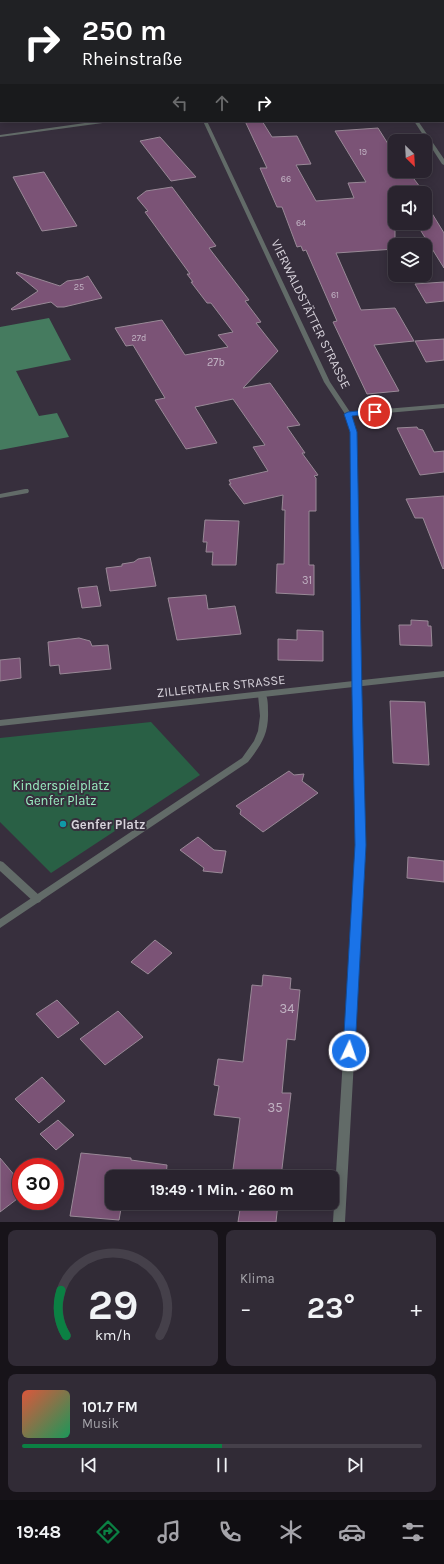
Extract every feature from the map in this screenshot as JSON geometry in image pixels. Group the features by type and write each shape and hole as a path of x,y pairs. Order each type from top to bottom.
{"street":[{"path":"0,136 103,122"},
{"name":"VIERWALDSTÄTTER STRASSE","path":"205,122 327,382 348,414 353,432 361,845 339,1222"},
{"path":"417,122 444,163"},
{"path":"348,414 444,406"},
{"path":"0,496 25,491"},
{"name":"ZILLERTALER STRASSE","path":"0,723 444,674"},
{"path":"0,924 245,760 261,737 264,717 262,695"},
{"path":"0,865 36,899"}],"green space":[{"path":"49,318 71,360 16,371 39,416 57,413 69,437 0,450 0,327"},
{"name":"Kinderspielplatz Genfer Platz","path":"151,722 200,775 51,873 0,822 0,738"}],"building":[{"path":"245,122 263,122 272,137 297,136 311,164 296,165 316,201 354,198 348,183 366,182 335,131 378,128 388,144 388,178 413,178 419,186 388,186 388,230 395,230 395,238 388,238 388,249 336,253 361,310 395,308 414,341 374,345 399,391 367,394 333,322 337,321 306,250 303,251 301,246 297,247 282,207 277,207 260,168 267,168"},
{"path":"160,137 196,177 171,181 140,141"},
{"path":"44,172 77,226 42,231 13,177"},
{"path":"172,187 216,246 209,248 249,300 245,301 261,322 256,323 278,351 243,388 270,383 300,425 287,427 305,453 302,453 318,475 314,476 316,478 316,511 309,511 309,565 314,565 314,595 276,593 277,564 284,564 285,510 282,510 283,495 244,504 229,484 231,484 229,480 268,471 253,447 265,445 233,399 195,407 217,443 186,449 155,400 165,398 133,345 126,346 115,328 162,320 185,355 228,347 218,335 233,332 211,303 207,303 191,282 193,282 187,274 190,274 145,212 148,211 137,198 146,191"},
{"path":"432,213 444,233 444,268 432,249 432,238 425,238 420,230 432,230"},
{"path":"17,272 60,286 67,281 81,279 88,276 102,298 64,307 57,307 51,302 12,310 11,309 38,291 16,273"},
{"path":"444,282 444,301 426,303 415,284"},
{"path":"444,339 444,360 426,362 415,341"},
{"path":"417,427 418,429 423,430 434,452 444,451 444,472 420,475 397,428"},
{"path":"444,496 443,569 423,518 415,518 406,499"},
{"path":"205,520 239,521 236,565 212,565 213,552 206,552 207,542 203,542"},
{"path":"150,557 156,586 110,591 106,568 122,566 122,564"},
{"path":"97,586 101,606 82,608 78,588"},
{"path":"206,595 208,609 235,606 241,634 177,640 168,598"},
{"path":"411,620 428,621 428,626 431,626 432,646 400,645 399,625 411,625"},
{"path":"297,630 323,631 323,661 278,660 278,639 297,640"},
{"path":"79,638 90,641 92,646 108,645 111,669 60,674 59,665 50,666 48,642"},
{"path":"20,658 21,678 0,681 0,660"},
{"path":"390,701 425,702 429,765 393,763"},
{"path":"289,771 294,775 304,774 302,781 318,793 263,832 240,814 241,810 236,806"},
{"path":"198,837 214,850 226,851 222,873 203,871 204,868 180,850"},
{"path":"408,857 444,861 444,882 407,878"},
{"path":"155,940 172,953 148,974 131,962"},
{"path":"263,975 291,978 290,989 300,990 295,1040 287,1039 282,1093 291,1093 282,1170 233,1170 240,1118 214,1115 219,1086 214,1085 218,1059 243,1062 252,985 262,986"},
{"path":"57,1000 79,1023 58,1038 36,1014"},
{"path":"118,1011 143,1037 105,1065 80,1039"},
{"path":"42,1077 65,1101 39,1123 15,1099"},
{"path":"58,1120 74,1135 56,1150 40,1134"},
{"path":"81,1153 131,1158 131,1160 167,1165 167,1170 105,1170 105,1210 121,1210 119,1220 70,1216"},
{"path":"0,1158 12,1172 12,1203 0,1212"},
{"path":"240,1210 277,1210 276,1222 238,1222"}],"place":[{"name":"Genfer Platz","path":"63,824"}],"route":[{"path":"349,1051 361,845 353,432 348,414 375,412"}]}
